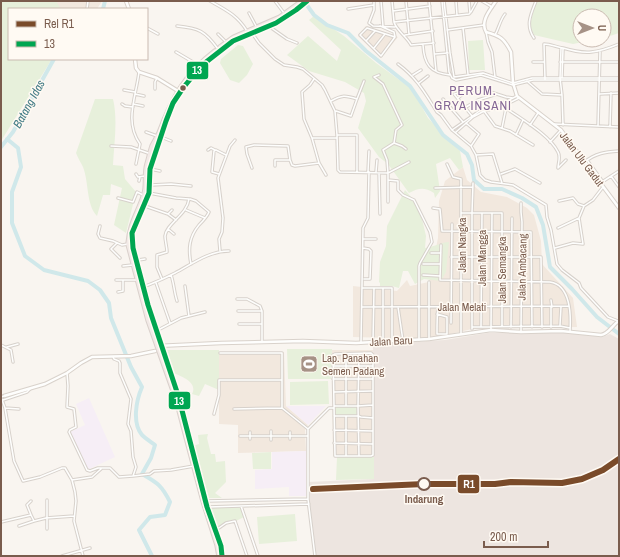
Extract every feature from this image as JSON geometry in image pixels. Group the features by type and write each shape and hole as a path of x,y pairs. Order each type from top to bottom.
{"highway":[{"path":"222,556 217,529 205,504 178,395 159,349 156,330 141,287 137,280 128,244 131,226 143,195 145,176 152,146 159,136 173,103 198,65 234,37 281,19 285,14 302,2 307,1"},
{"path":"219,556 176,399 159,349 141,287 132,248 132,233 149,193 150,168 168,108 178,91 191,75 237,38 270,26 302,2"}],"street":[{"path":"210,1 233,14 247,31"},
{"path":"275,1 285,14"},
{"path":"374,1 369,23 373,26 395,27 404,35 411,45 434,43"},
{"path":"381,1 383,26"},
{"path":"392,1 395,27"},
{"path":"406,1 409,34"},
{"path":"429,1 436,72"},
{"path":"443,1 450,75"},
{"path":"456,1 457,16"},
{"path":"469,1 470,13"},
{"path":"394,22 444,18 469,14 477,1"},
{"path":"482,1 492,7"},
{"path":"495,78 492,52 484,25 486,16 496,1"},
{"path":"534,38 530,30 529,19 536,1"},
{"path":"348,9 374,5"},
{"path":"393,11 430,6"},
{"path":"249,13 257,28"},
{"path":"495,35 501,19 505,14"},
{"path":"446,31 484,25"},
{"path":"177,26 187,27 202,32 208,36 218,49"},
{"path":"270,26 287,39 297,43"},
{"path":"380,26 394,32 395,38 381,56 360,35 367,28 395,38"},
{"path":"463,28 468,76"},
{"path":"148,29 158,34"},
{"path":"366,41 375,31"},
{"path":"404,35 432,31"},
{"path":"252,32 259,43 275,59 284,65 303,69 322,85 335,111 338,170 340,172 388,173 409,162"},
{"path":"486,32 505,41 510,52 513,84 518,97"},
{"path":"218,34 226,42"},
{"path":"373,48 385,34"},
{"path":"423,44 426,62 429,67 436,72 450,75 456,80 468,76"},
{"path":"545,79 544,45 555,45 562,48 583,52 600,52 619,44"},
{"path":"562,48 561,79 563,125"},
{"path":"176,52 198,65"},
{"path":"598,126 601,62 600,52"},
{"path":"448,53 453,77 456,78 483,73 513,84 526,80 545,79 619,79"},
{"path":"435,54 448,53"},
{"path":"136,60 136,68 139,72 157,78 178,91"},
{"path":"533,62 544,62"},
{"path":"561,62 619,62"},
{"path":"398,64 413,75 437,112 441,114 452,130 471,146 476,155 480,175 491,182 513,185 521,188 546,205 555,259 559,267 579,283 581,288 608,317 617,322"},
{"path":"413,75 421,70"},
{"path":"136,164 140,144 134,137 131,126 139,72"},
{"path":"378,75 374,77 383,84 392,106 402,124 396,130 394,143 384,150 387,160 388,202"},
{"path":"419,83 428,76"},
{"path":"155,89 155,82 157,78"},
{"path":"314,79 303,91 304,119 312,138 318,164 324,170 326,175"},
{"path":"526,80 542,94 562,95"},
{"path":"335,111 351,116 364,81"},
{"path":"472,116 454,94 481,89 513,98"},
{"path":"124,90 144,96"},
{"path":"457,98 466,92"},
{"path":"610,127 611,93"},
{"path":"600,94 619,93"},
{"path":"466,107 478,100 498,94"},
{"path":"331,101 339,96 347,96 357,99"},
{"path":"452,130 481,110 499,105 518,97"},
{"path":"455,132 478,114 503,106 518,97"},
{"name":"Jalan Ulu Gadut","path":"518,97 561,130 586,161 619,208"},
{"path":"443,99 463,122"},
{"path":"122,104 125,106 143,106"},
{"path":"503,106 530,125 550,142 558,152 558,168 566,160"},
{"path":"502,128 506,108"},
{"path":"484,111 494,124 516,134 533,145"},
{"path":"530,125 538,113"},
{"path":"516,134 523,120"},
{"path":"466,123 479,134 471,146"},
{"path":"554,124 619,127"},
{"path":"550,142 561,130"},
{"path":"146,132 171,141"},
{"path":"337,135 357,135 356,172"},
{"path":"312,138 337,138"},
{"path":"220,251 219,239 223,228 223,218 218,182 219,174 232,143 235,140"},
{"path":"394,143 406,149"},
{"path":"252,168 246,147 254,145 288,146 292,165 318,164"},
{"path":"111,146 127,146 150,154"},
{"path":"208,150 210,148 227,155"},
{"path":"215,150 212,172 219,174"},
{"path":"361,343 363,226 368,218 369,150"},
{"path":"586,161 602,152 619,151"},
{"path":"476,155 493,154 502,183"},
{"path":"274,166 275,160 290,160"},
{"path":"376,173 377,160"},
{"path":"447,164 453,177 462,179 462,187"},
{"path":"150,168 160,171"},
{"path":"500,174 515,169 540,183"},
{"path":"602,183 619,171"},
{"path":"379,173 380,214"},
{"path":"136,174 140,177 145,176"},
{"path":"611,176 619,186"},
{"path":"139,181 140,177"},
{"path":"388,180 398,181 398,190 401,194 414,200 430,232 432,242 419,266 419,340"},
{"path":"473,183 471,282 472,328 491,328 502,326 560,326 570,328"},
{"path":"149,185 172,184 191,186"},
{"name":"Jalan Nangka","path":"461,334 462,187"},
{"path":"435,188 473,187"},
{"path":"554,248 572,243 583,244 579,218 584,206 593,200 604,187"},
{"path":"118,198 133,202 137,192 143,195"},
{"path":"149,193 196,201 209,212 196,230 190,242 190,264"},
{"path":"559,201 573,198 578,204 584,206"},
{"path":"162,279 157,267 156,255 167,252 165,235 168,229 186,210 189,199"},
{"name":"Jalan Ambacang","path":"521,332 522,220 520,212 522,202"},
{"path":"143,206 168,214 176,220"},
{"path":"433,208 440,209 442,231 532,233 532,326"},
{"path":"168,214 172,210"},
{"path":"186,210 205,218"},
{"path":"462,213 492,213 491,328"},
{"name":"Jalan Mangga","path":"481,327 482,213"},
{"name":"Jalan Semangka","path":"492,213 502,213 502,326"},
{"path":"511,327 512,218"},
{"path":"558,228 579,218"},
{"path":"451,323 452,224"},
{"path":"100,226 99,237 122,245 128,244"},
{"path":"168,229 174,234"},
{"path":"363,239 376,239"},
{"path":"117,243 112,249 120,258"},
{"path":"441,245 440,280 462,282 550,282 557,284 566,296 569,306 570,332"},
{"path":"363,248 371,251 370,279 363,279"},
{"path":"141,287 171,275 190,264 220,251 229,251"},
{"path":"431,253 441,253"},
{"path":"452,257 540,257 542,259 542,326"},
{"path":"136,260 145,259"},
{"path":"423,264 440,264"},
{"path":"123,266 133,265"},
{"path":"171,275 174,282 174,292 177,301"},
{"path":"423,275 440,276"},
{"path":"116,280 137,280"},
{"path":"118,292 123,291 122,280"},
{"path":"155,282 170,323"},
{"path":"429,282 429,339"},
{"path":"186,286 189,316"},
{"path":"363,288 392,288 392,341"},
{"path":"373,342 374,288"},
{"path":"382,341 383,288"},
{"path":"237,299 247,299 260,306 262,311 262,342"},
{"path":"551,300 551,326"},
{"name":"Jalan Melati","path":"362,307 569,306"},
{"path":"398,307 403,341"},
{"path":"437,314 447,317 447,334 437,334 437,314 438,307"},
{"path":"560,326 561,307"},
{"path":"238,311 262,311"},
{"path":"156,330 189,316 205,312"},
{"name":"Jalan Baru","path":"2,396 45,384 67,373 92,357 131,356 159,349 262,342 303,341 361,343 419,340 491,328 521,332 570,332 601,335 606,334 617,322"},
{"path":"239,324 261,324"},
{"path":"7,347 18,344"},
{"path":"1,345 11,350 13,362"},
{"path":"220,354 282,353 282,408"},
{"path":"334,354 346,354 372,354 372,456 334,456 334,354"},
{"path":"346,354 346,406"},
{"path":"359,354 359,456"},
{"path":"113,356 114,359 120,363 120,373 131,399 128,424 136,467 133,476"},
{"path":"333,366 373,366"},
{"path":"67,373 67,407 74,409 76,427 69,432 88,470 98,468 112,469 119,477 137,476 154,471 194,466"},
{"path":"333,379 373,379"},
{"path":"214,414 219,396 219,380 281,380"},
{"path":"3,400 27,392 31,389"},
{"path":"334,392 372,391"},
{"path":"2,396 14,461 23,481 40,477 64,467 67,470 72,480 76,498 74,525 84,556"},
{"path":"315,556 308,499 308,429 329,408 373,404"},
{"path":"5,408 19,408"},
{"path":"234,409 282,408 308,429"},
{"path":"334,416 358,416 373,418"},
{"path":"346,416 346,456"},
{"path":"334,430 373,431"},
{"path":"271,431 271,440"},
{"path":"250,432 250,437"},
{"path":"290,432 290,439"},
{"path":"240,436 307,436"},
{"path":"334,443 373,444"},
{"path":"72,480 92,477 102,468"},
{"path":"205,504 255,500 308,499"},
{"path":"47,500 47,529"},
{"path":"255,500 255,505"},
{"path":"31,501 27,505 34,521"},
{"path":"205,504 241,506 309,504"},
{"path":"241,506 258,556"},
{"path":"1,522 31,514"},
{"path":"19,526 46,518 74,516"},
{"path":"217,529 234,521 247,556"},
{"path":"62,556 90,548"}],"shaded area":[{"path":"48,1 102,1 98,8 55,8"},
{"path":"366,26 398,37 381,58 358,36"},
{"path":"463,167 467,180 481,192 507,197 527,208 534,215 541,241 542,264 573,298 577,327 472,329 429,339 353,337 353,286 397,291 407,280 410,286 429,282 438,238 439,201 445,181"},
{"path":"570,332 603,337 610,334 619,339 619,556 316,556 309,503 308,482 374,479 373,344 445,340 487,333"},
{"path":"332,350 373,350 374,457 333,456"},
{"path":"284,352 286,406 308,425 305,430 306,451 238,453 238,425 219,424 219,353"},
{"path":"89,398 115,457 87,470 70,432 85,425 76,404"},
{"path":"286,406 326,406 308,425"},
{"path":"306,451 306,496 289,496 289,487 255,489 255,470 272,469 272,452"}],"green space":[{"path":"1,1 56,1 60,8 8,8 8,60 51,60 1,141"},
{"path":"536,1 619,1 619,33 612,35 612,8 572,8 572,44 534,35 530,25"},
{"path":"314,16 344,36 376,63 412,89 428,118 460,151 463,167 459,170 450,158 436,164 440,191 435,198 434,193 424,189 419,189 409,193 388,164 379,157 358,128 366,101 364,93 345,82 309,71 287,55 308,36 337,61 341,50 309,20"},
{"path":"483,40 485,70 469,70 468,41"},
{"path":"238,45 243,46 253,64 247,75 239,83 230,80 220,63 221,59"},
{"path":"95,99 113,99 115,124 113,165 123,166 125,179 136,192 126,233 114,225 122,188 111,184 110,195 103,195 97,216 93,211 89,200 85,173 76,153"},
{"path":"405,190 419,206 426,236 425,248 449,242 446,272 441,281 424,279 415,284 408,271 403,271 399,288 392,286 380,286 380,262 386,246 387,226"},
{"name":"Lap. Panahan Semen Padang","path":"287,349 332,349 331,379 288,379"},
{"path":"167,350 219,350 219,390 205,384 199,396 192,394 193,386 191,383 185,378 174,373"},
{"path":"328,381 329,404 290,405 290,382"},
{"path":"335,407 358,407 358,415 335,415"},
{"path":"208,434 207,438 211,454 215,454 216,462 225,461 226,482 215,493 222,498 209,498 193,446 199,444 198,435"},
{"path":"271,452 271,469 253,469 252,453"},
{"path":"337,457 374,457 374,479 336,480"},
{"path":"240,505 244,517 236,521 228,521 217,528 210,506"},
{"path":"295,514 297,541 259,544 257,517"}],"waterway":[{"name":"Batang Idas","path":"103,8 105,1"},
{"path":"304,1 314,15 327,25 348,33 366,51 410,86 443,135 467,154 472,165 474,180 484,189 502,189 522,198 536,207 543,225 550,267 597,317 619,334"},
{"name":"Batang Idas","path":"1,147 13,132 53,60"},
{"path":"7,139 18,148 21,167 12,192 12,223 25,256 44,270 88,281 100,290 109,303 111,318 131,367 142,387 136,412 137,424 142,435 155,445 151,458 142,474 159,485 170,502 165,515 150,517 139,530 152,556"}],"rail line":[{"name":"R1","path":"313,489 424,484 495,484 511,482 562,483 582,479 603,470 619,459"}],"transit line":[{"name":"13","path":"222,556 221,546 207,507 178,395 148,305 133,248 132,233 149,193 150,169 166,121 173,103 183,88 201,66 233,41 276,23 307,1"}],"place":[{"name":"Lap. Panahan Semen Padang","path":"309,364"},
{"name":"Indarung","path":"424,484"}],"district":[{"name":"PERUM. GRYA INSANI","path":"473,98"}]}
